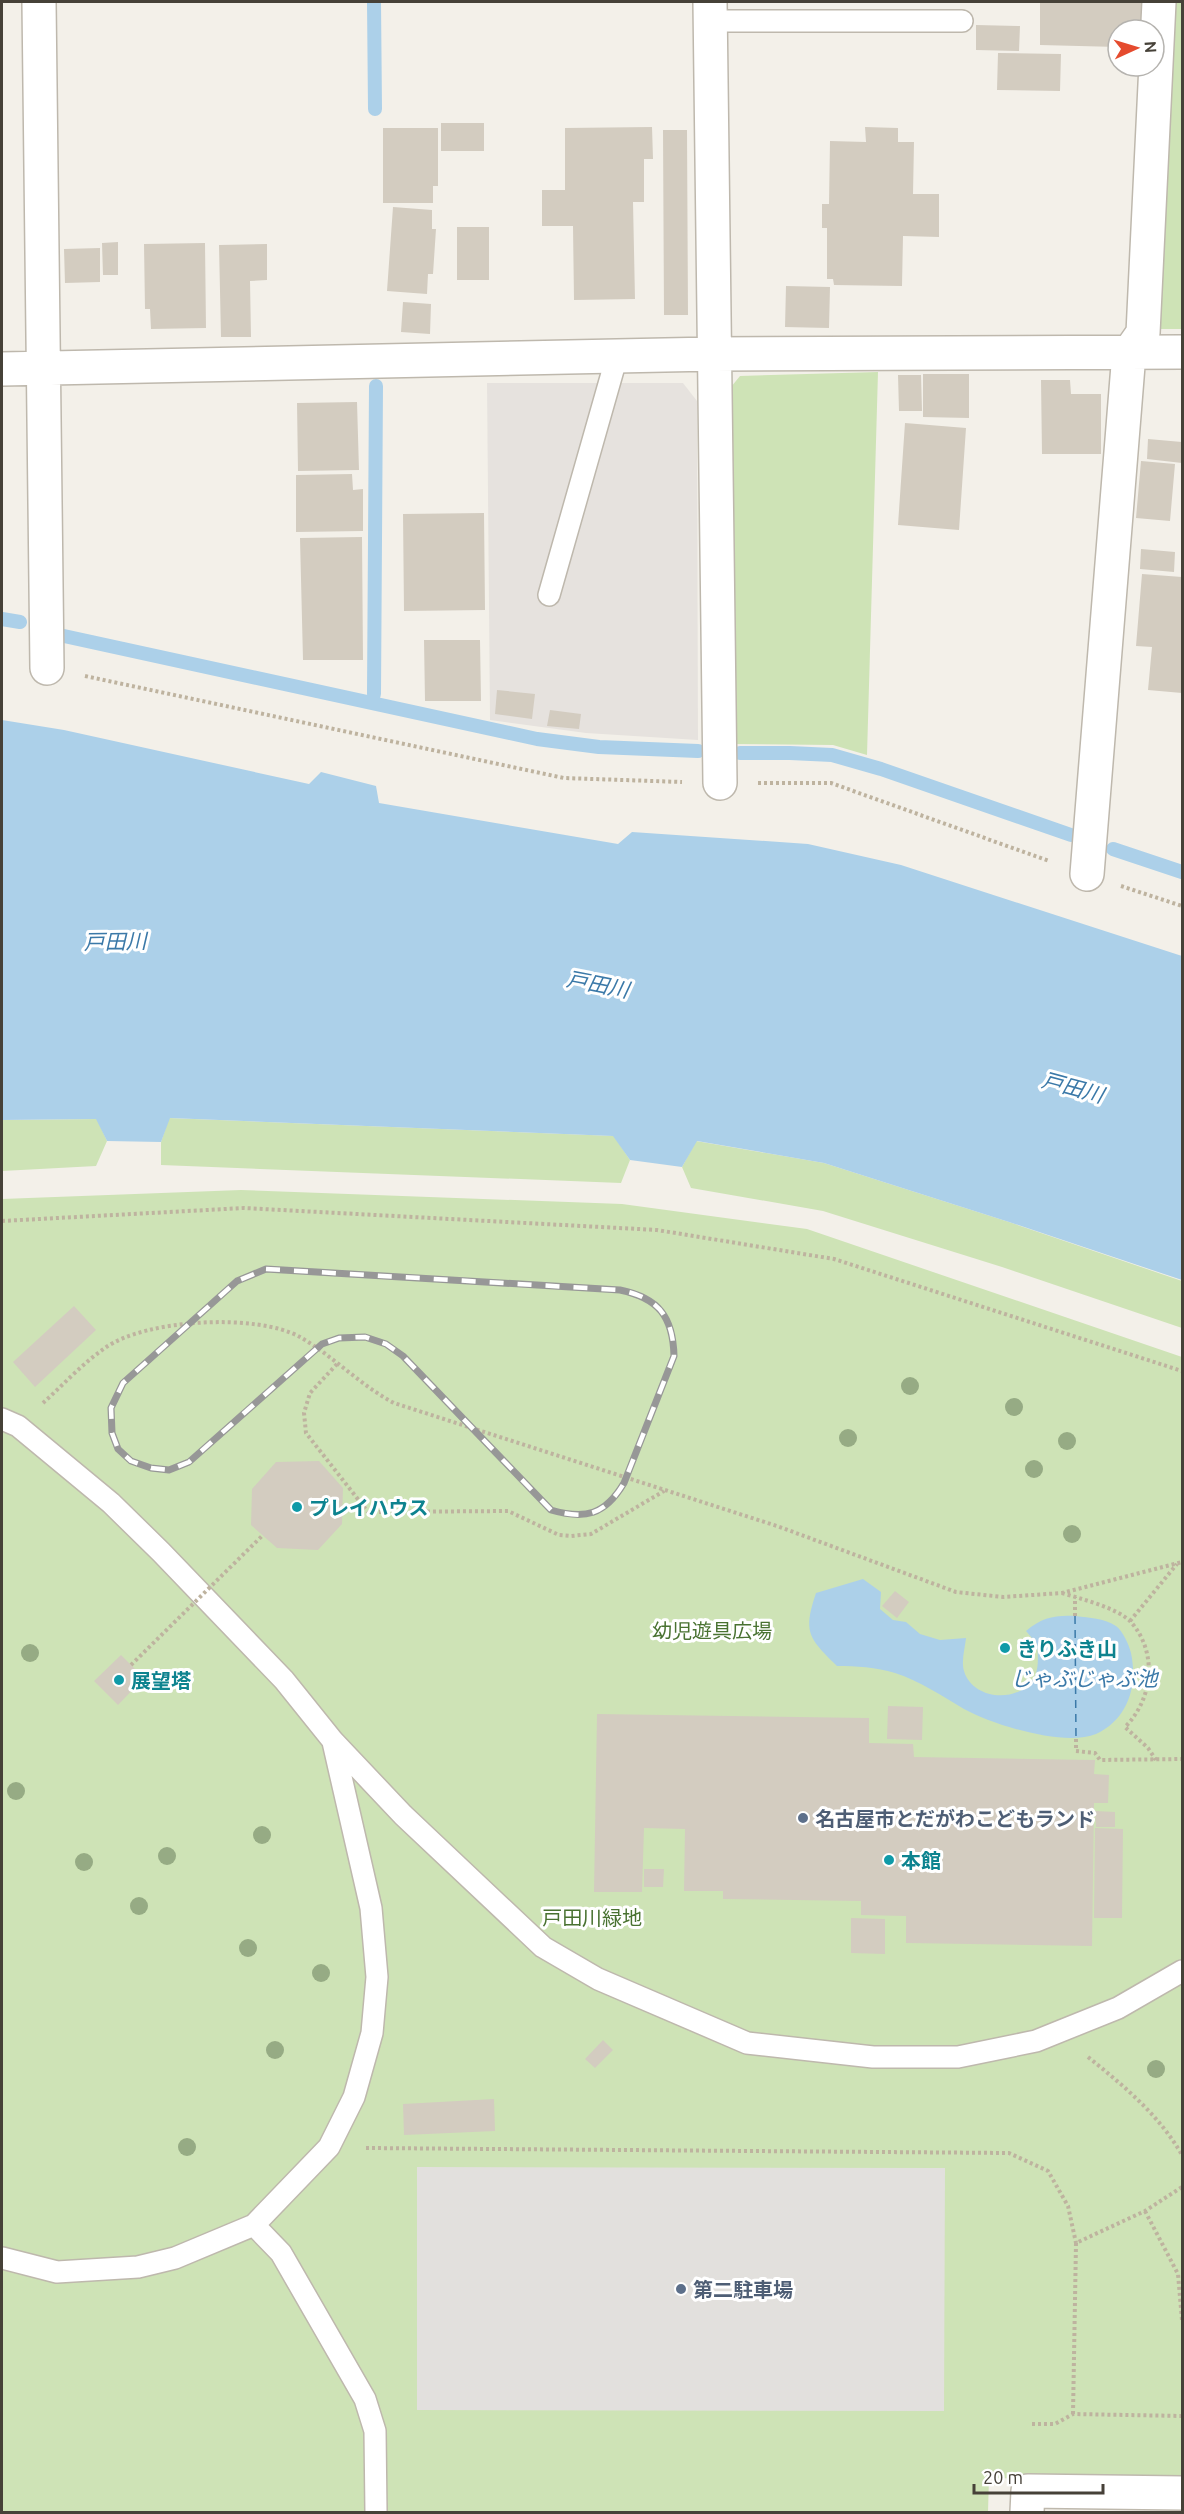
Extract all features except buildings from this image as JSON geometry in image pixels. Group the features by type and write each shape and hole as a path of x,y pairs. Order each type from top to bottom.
{"street":[{"path":"39,2 47,668"},
{"path":"1087,874 1129,352 1143,333 1159,2"},
{"path":"710,11 720,783"},
{"path":"2,369 713,354 1182,352"},
{"path":"1027,2512 1028,2491 1182,2493"}],"lane":[{"path":"710,11 962,21"},
{"path":"549,595 617,356"},
{"path":"10,1422 111,1503 284,1680 333,1741 403,1815 543,1947 598,1979 747,2043 873,2057 957,2057 1016,2046 1059,2032 1118,2008 1182,1971"},
{"path":"2,2258 57,2272 138,2267 175,2258 254,2225 329,2147 354,2097 369,2044 377,1977 371,1908 333,1741"},
{"path":"254,2225 281,2253 365,2399 375,2431 376,2512"}],"path":[{"path":"47,668 564,778 720,783 831,783 1182,906"},
{"path":"2,1221 244,1208 657,1230 834,1258 1182,1371"},
{"path":"10,1422 105,1347 139,1332 174,1325 227,1322 271,1328 299,1336 374,1392 394,1403 777,1526 956,1592 1003,1597 1062,1593 1181,1562"},
{"path":"338,1364 310,1393 304,1413 306,1433 368,1512 508,1511 559,1535 571,1536 591,1534 664,1491"},
{"path":"130,1665 263,1535"},
{"path":"1130,1621 1181,1562"},
{"path":"1062,1593 1108,1609 1130,1621 1147,1649 1150,1678 1144,1700 1135,1717 1125,1727 1148,1748 1156,1760"},
{"path":"1075,1598 1075,1616"},
{"path":"1076,1739 1076,1750 1095,1753 1100,1760 1182,1760"},
{"path":"1059,2032 1135,2096 1173,2139 1182,2155"},
{"path":"329,2147 1009,2153 1048,2171 1068,2206 1076,2242 1073,2414"},
{"path":"1076,2242 1145,2211 1182,2187"},
{"path":"1145,2211 1178,2274 1182,2320"},
{"path":"1032,2424 1055,2424 1073,2414 1182,2416"}],"shaded area":[{"path":"487,383 683,383 697,401 698,740 586,733 490,720"},
{"name":"第二駐車場","path":"417,2167 945,2168 944,2411 417,2410"}],"green space":[{"path":"1171,2 1182,2 1182,329 1157,329"},
{"path":"878,372 867,755 833,745 732,744 731,387 740,376"},
{"path":"169,1118 614,1136 630,1160 621,1183 161,1165 161,1142"},
{"path":"97,1119 107,1141 96,1166 2,1171 2,1120"},
{"path":"696,1141 824,1163 1009,1222 1182,1281 1182,1328 1002,1267 823,1211 691,1188 682,1167"},
{"name":"戸田川緑地","path":"241,1190 622,1204 807,1229 1182,1357 1182,2481 989,2478 988,2512 2,2512 2,1199"}],"water":[{"name":"戸田川","path":"2,720 64,730 309,784 321,772 376,786 379,803 618,844 632,832 808,844 901,865 1182,956 1182,1280 824,1163 697,1141 682,1167 630,1160 613,1136 170,1118 161,1142 107,1141 96,1119 2,1120"},
{"name":"じゃぶじゃぶ池","path":"863,1579 881,1592 880,1609 893,1620 906,1622 920,1634 940,1640 966,1638 963,1667 969,1681 987,1693 998,1695 1009,1695 1019,1691 1035,1676 1038,1665 1037,1644 1026,1631 1032,1626 1050,1618 1062,1616 1091,1618 1111,1623 1121,1631 1131,1653 1133,1677 1128,1700 1116,1720 1096,1734 1066,1738 1048,1736 1010,1727 977,1715 922,1684 895,1673 866,1667 837,1666 814,1641 811,1634 809,1626 812,1606 816,1593"}],"waterway":[{"path":"374,2 375,109"},
{"path":"374,694 376,386"},
{"path":"2,619 20,622"},
{"path":"64,636 537,739 599,747 698,751"},
{"path":"740,753 832,755 881,769 1071,835"},
{"path":"1113,849 1182,872"}],"ferry route":[{"path":"1075,1616 1076,1739"}],"railway":[{"path":"266,1269 620,1290 645,1298 661,1311 671,1330 674,1356 624,1483 617,1494 602,1508 584,1514 551,1510 403,1356 386,1344 365,1337 339,1338 322,1344 189,1462 169,1470 151,1468 131,1461 118,1449 112,1433 111,1408 123,1383 237,1281 266,1269"}],"place":[{"name":"プレイハウス","path":"297,1507"},
{"name":"きりふき山","path":"1005,1648"},
{"name":"展望塔","path":"119,1680"},
{"name":"名古屋市とだがわこどもランド","path":"803,1818"},
{"name":"本館","path":"889,1860"},
{"name":"第二駐車場","path":"681,2289"}],"park label":[{"name":"幼児遊具広場","path":"712,1630"}]}
